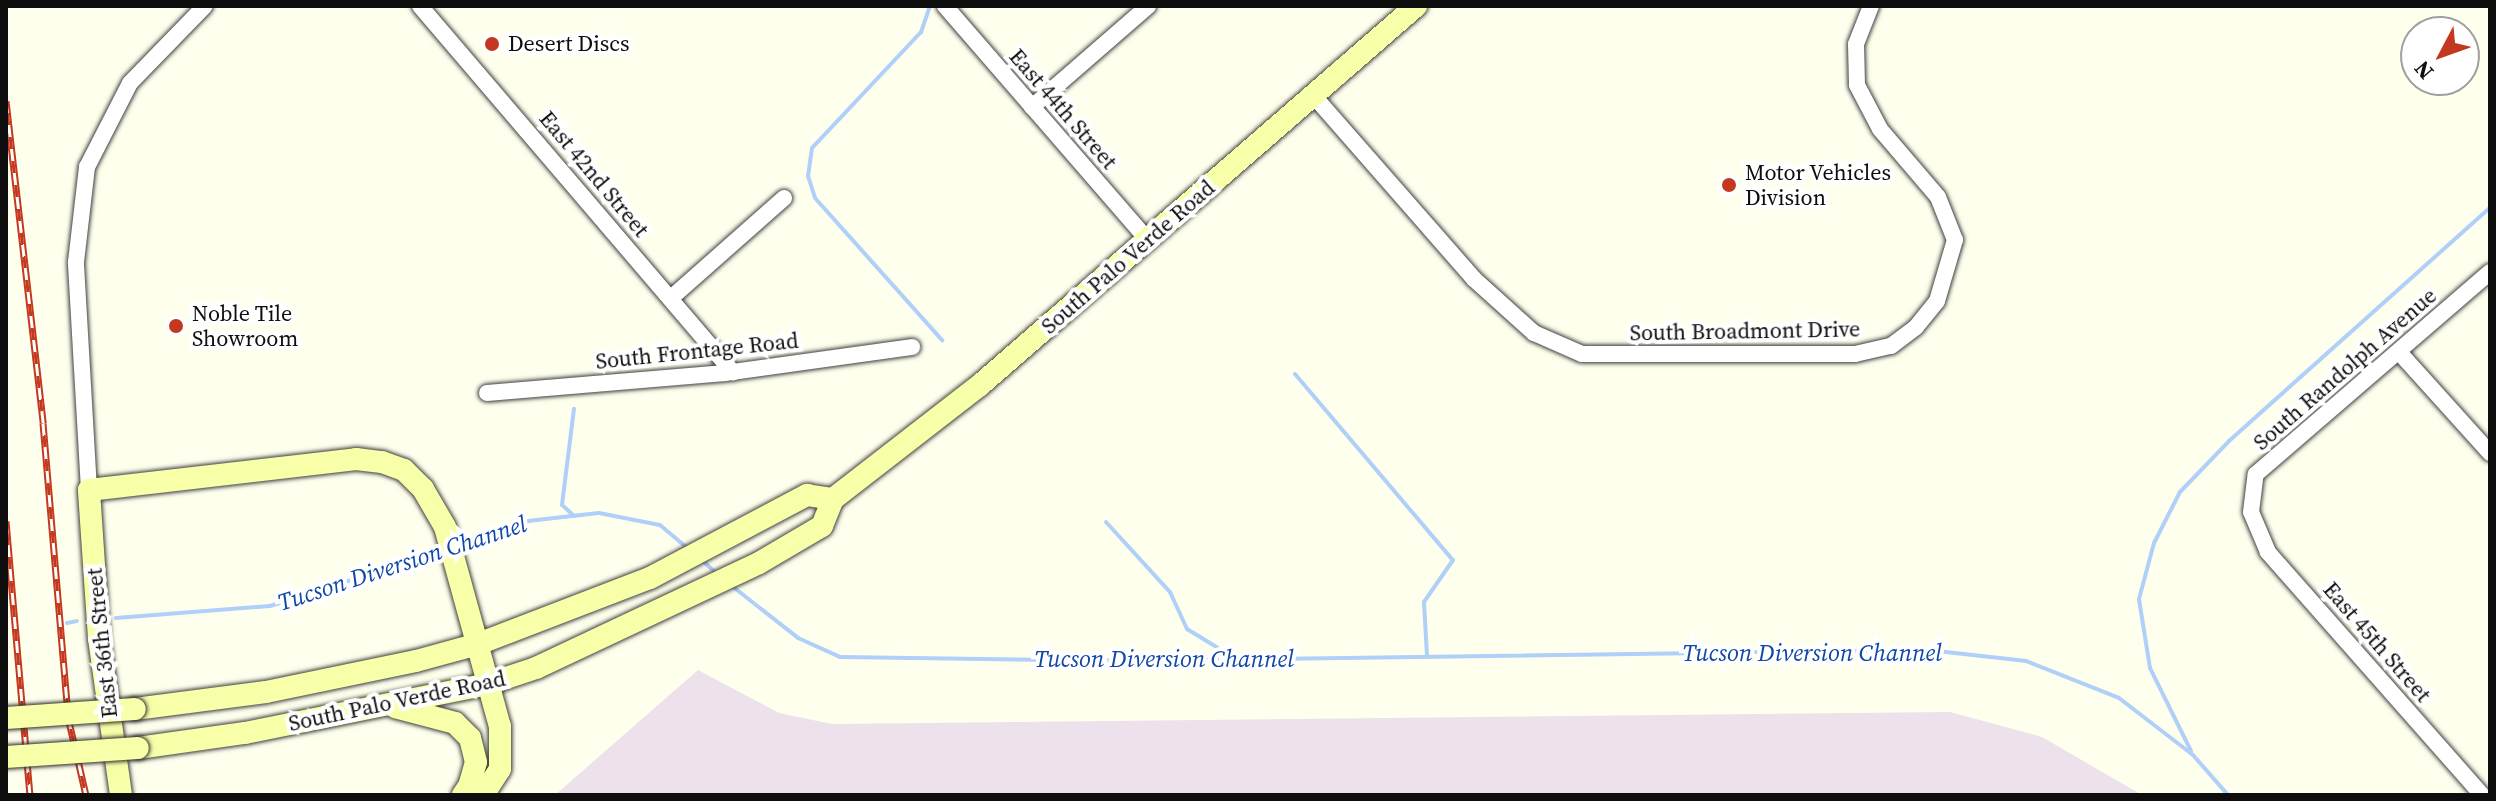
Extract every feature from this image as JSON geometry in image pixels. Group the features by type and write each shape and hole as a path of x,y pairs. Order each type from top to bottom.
{"main road":[{"name":"South Palo Verde Road","path":"6,757 138,748 245,733 488,684 536,668 759,563 822,526 833,499 924,432 1416,6"},
{"path":"89,490 356,459 382,462 404,470 423,489 445,527 500,726 500,769 483,795"},
{"name":"East 36th Street","path":"89,490 99,638 121,795"},
{"name":"South Palo Verde Road","path":"6,718 135,709 266,692 416,661 478,644 650,578 807,495 833,499"},
{"path":"390,706 455,723 470,738 476,762 463,795"}],"street":[{"path":"89,490 76,262 87,167 130,83 205,6"},
{"name":"East 42nd Street","path":"420,6 733,372"},
{"name":"East 44th Street","path":"945,6 1148,240"},
{"path":"1032,107 1148,6"},
{"name":"South Broadmont Drive","path":"1313,95 1474,279 1534,333 1582,354 1855,354 1891,346 1916,327 1937,301 1955,240 1938,197 1880,129 1857,85 1856,44 1871,6"},
{"path":"671,298 784,198"},
{"name":"South Randolph Avenue","path":"2251,512 2256,474 2490,272"},
{"name":"South Frontage Road","path":"487,393 733,372 912,347"},
{"path":"2399,352 2490,453"},
{"name":"East 45th Street","path":"2251,512 2268,552 2482,795"}],"shaded area":[{"path":"698,670 779,713 832,724 1950,712 2042,737 2142,795 555,795"}],"waterway":[{"path":"930,6 921,32 812,148 808,176 815,198 942,340"},
{"path":"2191,751 2150,668 2139,599 2154,543 2180,492 2229,441 2490,208"},
{"path":"1295,374 1453,560 1424,602 1427,656"},
{"path":"574,409 562,505 574,516"},
{"name":"Tucson Diversion Channel","path":"456,546 528,521 599,513 660,525 689,549"},
{"path":"1106,522 1170,592 1187,629 1236,659"},
{"name":"Tucson Diversion Channel","path":"116,618 270,606 444,550"},
{"name":"Tucson Diversion Channel","path":"702,560 716,573"},
{"name":"Tucson Diversion Channel","path":"732,586 798,638 840,657 1115,661 1928,650 2026,661 2119,698 2193,755 2228,795"},
{"path":"67,623 77,621"}],"railway":[{"path":"6,101 43,423 68,717 86,795"},
{"path":"6,521 30,795"}],"place":[{"name":"Desert Discs","path":"492,44"},
{"name":"Motor Vehicles Division","path":"1729,185"},
{"name":"Noble Tile Showroom","path":"176,326"}]}
